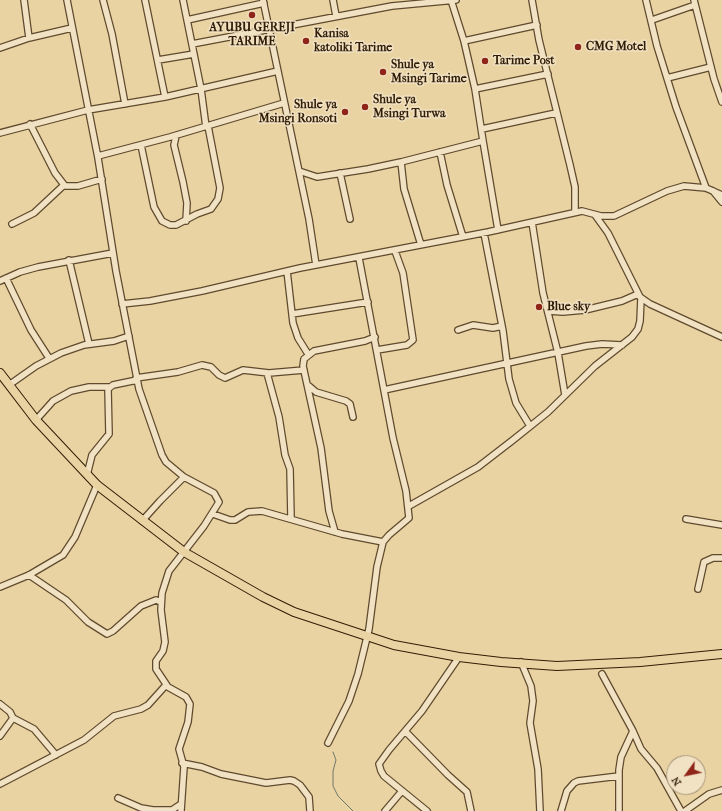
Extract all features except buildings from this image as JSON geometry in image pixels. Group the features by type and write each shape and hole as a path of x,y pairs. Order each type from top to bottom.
{"highway":[{"path":"1,377 36,420 97,485 184,552 263,597 294,612 394,645 459,658 557,666 640,662 722,654"}],"street":[{"path":"24,0 29,38"},
{"path":"67,0 98,156 122,304 137,379 162,455 166,462 184,477 208,489 219,502 213,514 169,571 162,593 161,602 166,642 156,666 166,685 186,697 190,704 188,722 179,749 184,774 181,811"},
{"path":"103,0 114,42 125,104"},
{"path":"145,0 165,97"},
{"path":"141,145 150,191 158,216 170,225 176,225 186,221 196,214 211,209 218,199 220,188 183,0"},
{"path":"333,0 336,16"},
{"path":"380,0 381,8"},
{"path":"192,44 415,2 453,0 475,89 498,230"},
{"path":"532,0 556,113 575,187 575,212"},
{"path":"646,0 688,142 706,188"},
{"path":"187,20 263,1 313,238 316,265"},
{"path":"652,20 694,3 722,102"},
{"path":"464,41 537,25"},
{"path":"0,48 29,38 72,28"},
{"path":"158,60 194,54"},
{"path":"668,78 711,67"},
{"path":"0,133 88,110 165,97 278,71"},
{"path":"475,89 548,74"},
{"path":"98,156 176,136 284,103"},
{"path":"482,129 556,113"},
{"path":"30,124 55,173 64,185"},
{"path":"176,136 174,145 183,182 186,202 186,221"},
{"path":"299,171 317,176 340,173 401,162 483,141"},
{"path":"440,152 447,185 463,237"},
{"path":"401,162 404,189 421,245"},
{"path":"340,173 350,219"},
{"path":"12,224 34,213 64,185 78,186 102,179"},
{"path":"122,304 150,301 202,291 287,271 484,233 575,212 582,211 601,216 614,216 662,194 684,186 706,188 722,195"},
{"path":"713,191 722,202"},
{"path":"409,506 478,467 530,426 595,366 622,345 638,329 640,321 639,296 608,233 595,214"},
{"path":"532,222 543,293 558,353 565,395"},
{"path":"484,233 502,326 509,379 514,396 530,426"},
{"path":"377,350 407,345 413,340 403,273 395,251"},
{"path":"0,281 38,267 113,252"},
{"path":"328,743 352,693 367,637 377,567 383,542 409,518 409,506 384,390 359,258"},
{"path":"69,260 90,344"},
{"path":"287,271 292,314 298,338 308,354"},
{"path":"6,278 32,330 49,358"},
{"path":"548,311 562,312 585,310 639,296"},
{"path":"639,296 650,304 722,337"},
{"path":"292,314 368,302"},
{"path":"458,330 474,325 493,328 502,326"},
{"path":"9,385 49,358 90,344 114,341 129,336"},
{"path":"335,532 329,511 321,448 304,370 304,359 308,354 321,348 354,343 375,337"},
{"path":"384,390 602,344 622,345"},
{"path":"36,420 53,401 71,391 89,387 110,387 137,379 178,372 202,365 211,367 219,375 225,378 238,371 267,373 304,370"},
{"path":"267,373 279,417 285,455 290,469 291,518"},
{"path":"308,386 316,392 346,401 350,404 353,417"},
{"path":"87,475 92,455 109,434 108,392 110,387"},
{"path":"142,521 184,477"},
{"path":"0,587 29,575 63,555 75,537 97,485"},
{"path":"213,514 230,520 235,520 248,512 262,511 291,518 335,532 383,542"},
{"path":"686,519 722,525"},
{"path":"698,589 704,562 713,558 722,558"},
{"path":"29,575 66,600 88,622 107,634 113,631 132,612 141,606 156,600 161,602"},
{"path":"427,811 384,776 379,764 381,759 422,711 459,658"},
{"path":"521,662 531,686 533,701 530,724 538,769 540,811"},
{"path":"602,674 633,731 641,749 656,768 681,811"},
{"path":"0,784 91,736 114,716 132,713 148,705 166,685"},
{"path":"0,704 10,712 13,718 34,729 56,755"},
{"path":"0,736 13,718"},
{"path":"405,731 448,776 467,792 471,811"},
{"path":"619,811 619,776 621,757 633,731"},
{"path":"182,763 266,783 290,780 294,781 300,785 309,797 310,811"},
{"path":"561,811 567,791 574,783 578,781 619,776"},
{"path":"685,811 709,794 722,790"},
{"path":"385,811 402,791"},
{"path":"118,798 147,810 168,810 181,804"}],"waterway":[{"path":"333,752 336,760 333,771 333,786 338,796 353,811"}],"place":[{"name":"AYUBU GEREJI TARIME","path":"252,15"},
{"name":"Kanisa katoliki Tarime","path":"306,41"},
{"name":"CMG Motel","path":"578,47"},
{"name":"Tarime Post","path":"485,61"},
{"name":"Shule ya Msingi Tarime","path":"383,72"},
{"name":"Shule ya Msingi Turwa","path":"365,107"},
{"name":"Shule ya Msingi Ronsoti","path":"345,112"},
{"name":"Blue sky","path":"539,307"}]}
